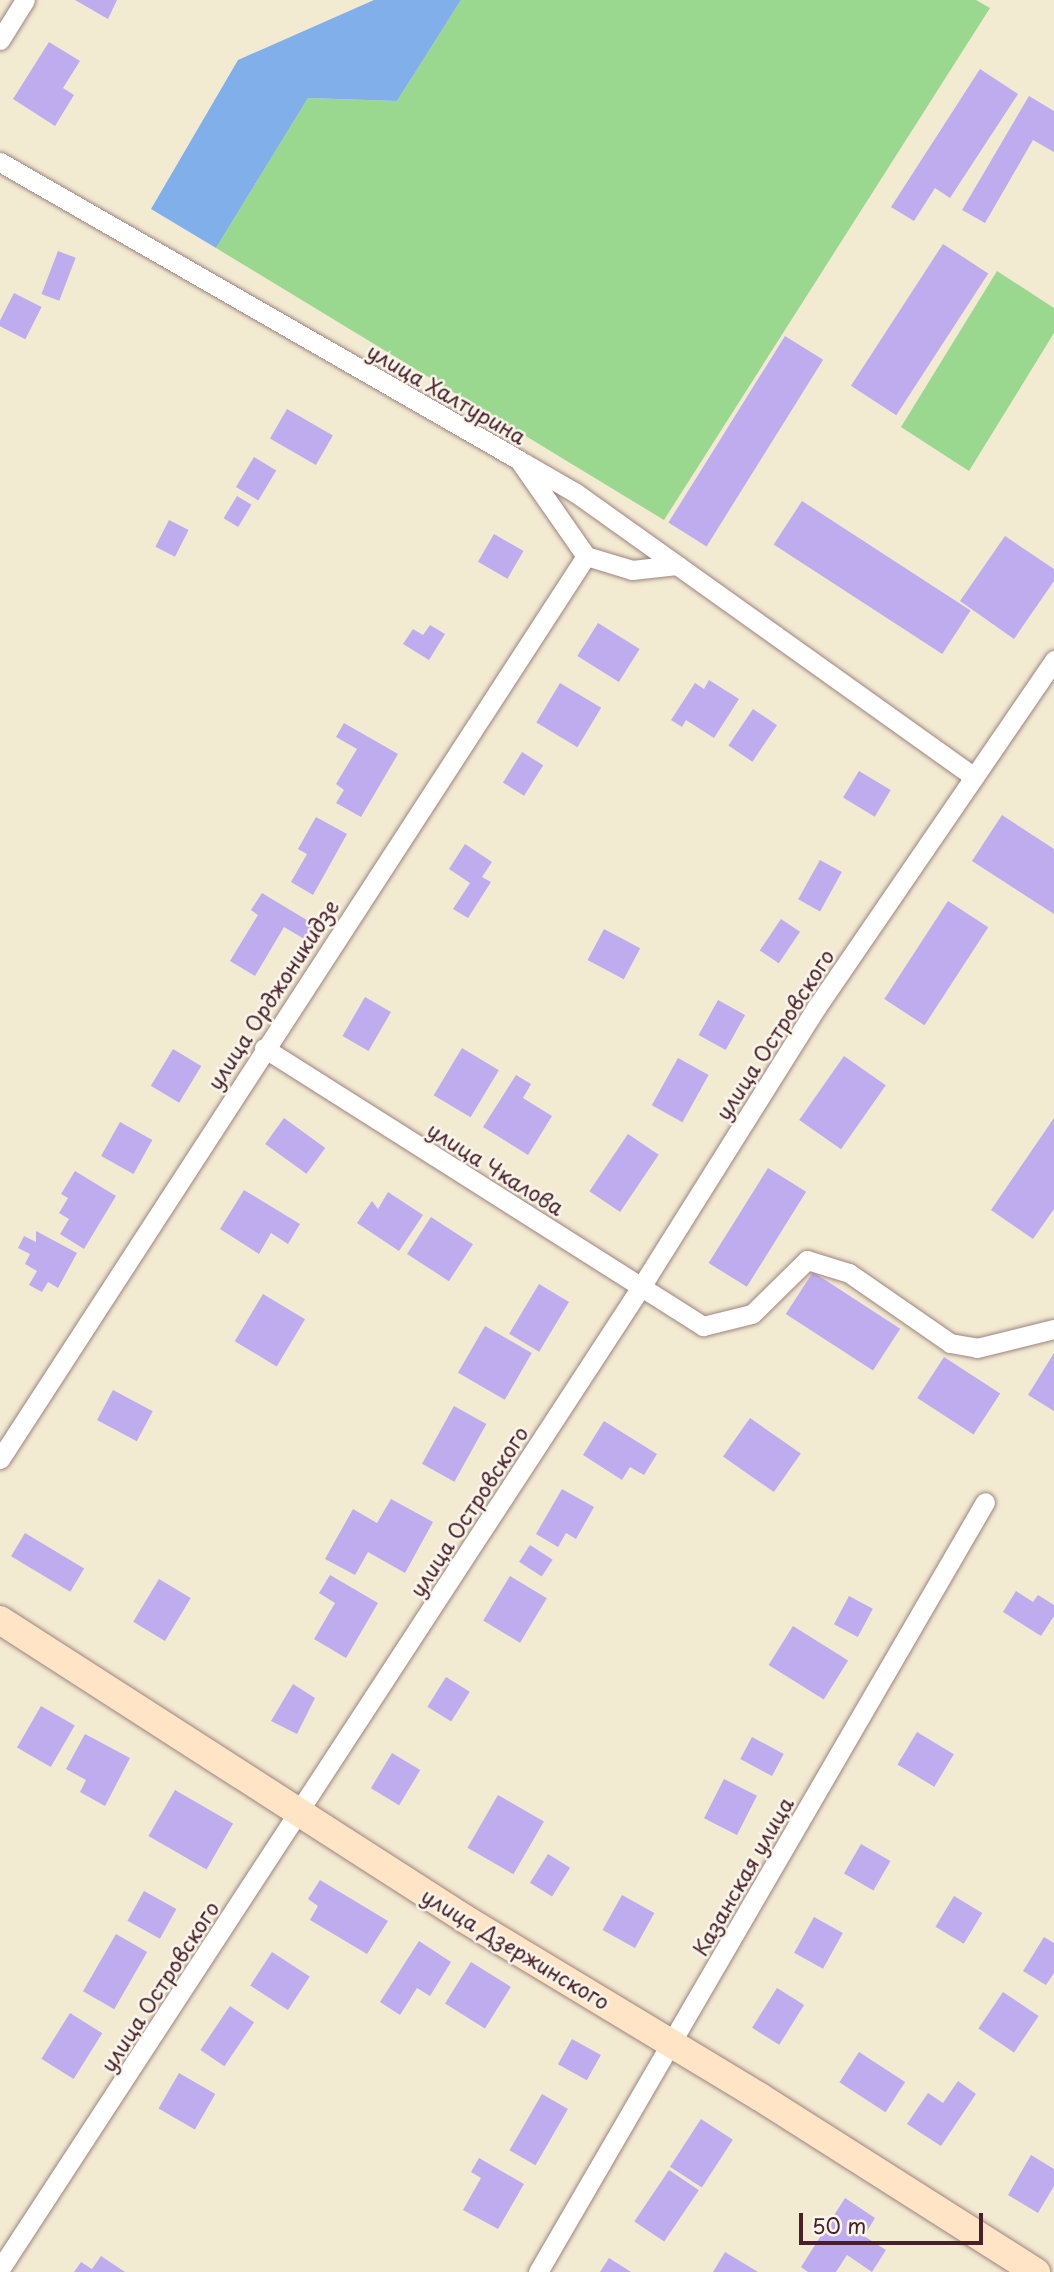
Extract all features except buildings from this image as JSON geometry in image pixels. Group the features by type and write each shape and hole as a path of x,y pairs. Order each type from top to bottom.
{"street":[{"path":"0,40 25,0"},
{"name":"улица Халтурина","path":"0,162 519,460 586,556"},
{"path":"519,460 576,492 974,777"},
{"path":"586,556 632,570 677,565"},
{"name":"улица Орджоникидзе","path":"0,1459 264,1048 586,556"},
{"name":"улица Островского","path":"0,2269 641,1287 816,1008 1054,660"},
{"name":"улица Чкалова","path":"264,1048 703,1326 752,1314 807,1261 849,1273 950,1343 977,1348 1054,1329"},
{"name":"Казанская улица","path":"538,2272 985,1502"},
{"name":"улица Дзержинского","path":"0,1620 299,1814 673,2043 1036,2272"}],"green space":[{"path":"461,0 976,0 990,8 664,520 216,248 308,98 397,101"},
{"path":"997,271 1054,308 1054,333 969,471 901,427"}],"water":[{"path":"374,0 461,0 397,101 308,98 216,248 151,209 238,60"}]}
